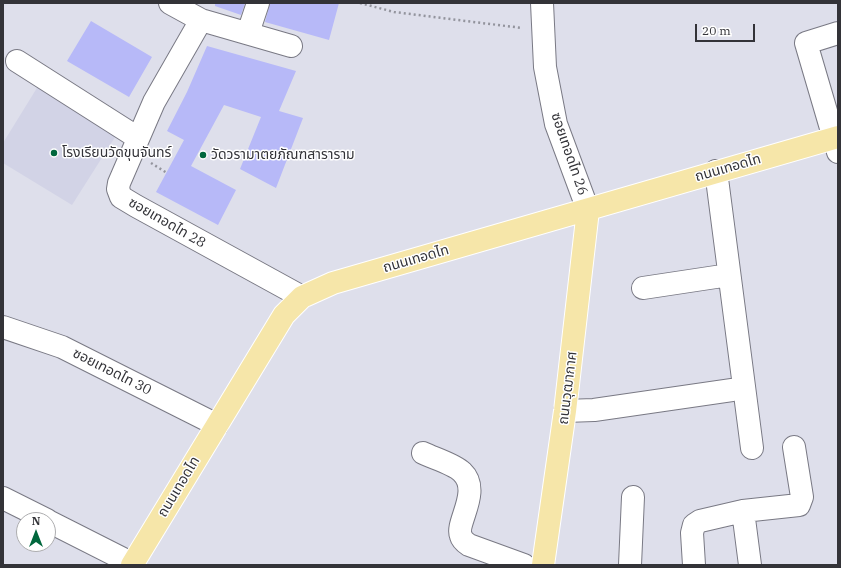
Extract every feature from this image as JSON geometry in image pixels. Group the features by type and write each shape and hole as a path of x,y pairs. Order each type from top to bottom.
{"main road":[{"name":"ถนนเทอดไท","path":"133,564 284,315 302,297 333,283 588,210 716,171 837,143"},
{"name":"ถนนวุฒากาศ","path":"543,565 565,411 588,210"}],"street":[{"path":"248,33 258,3"},
{"name":"ซอยเทอดไท 26","path":"542,3 545,67 556,124 588,210"},
{"path":"186,9 248,33 291,46"},
{"name":"ซอยเทอดไท 28","path":"186,9 154,102 119,183 118,189 121,197 302,297"},
{"path":"837,143 831,104 806,43 838,33"},
{"path":"17,61 138,138"},
{"path":"716,171 752,448"},
{"path":"643,288 729,275"},
{"name":"ซอยเทอดไท 30","path":"3,327 62,347 217,425"},
{"path":"565,411 594,410 732,390"},
{"path":"694,565 692,533 694,525 700,521 743,512 799,505 802,497 794,447"},
{"path":"423,453 462,471 468,481 469,500 460,532 464,540 469,545 524,565"},
{"path":"630,565 633,497"},
{"path":"3,498 31,512"},
{"path":"743,512 750,565"},
{"path":"56,525 133,564"}],"path":[{"path":"360,3 394,12 543,31"}],"shaded area":[{"name":"โรงเรียนวัดขุนจันทร์","path":"40,83 117,134 72,205 3,163 3,143"}],"building":[{"path":"215,3 245,3 241,15 215,6"},
{"path":"270,3 339,3 329,40 265,22"},
{"path":"91,21 152,57 129,97 67,61"},
{"path":"207,46 296,71 279,111 303,118 276,188 240,169 261,117 224,105 191,166 236,190 218,225 156,192 184,140 167,131 187,92"}],"place":[{"name":"โรงเรียนวัดขุนจันทร์","path":"54,153"},
{"name":"วัดวรามาตยภัณฑสาราราม","path":"203,155"}]}
